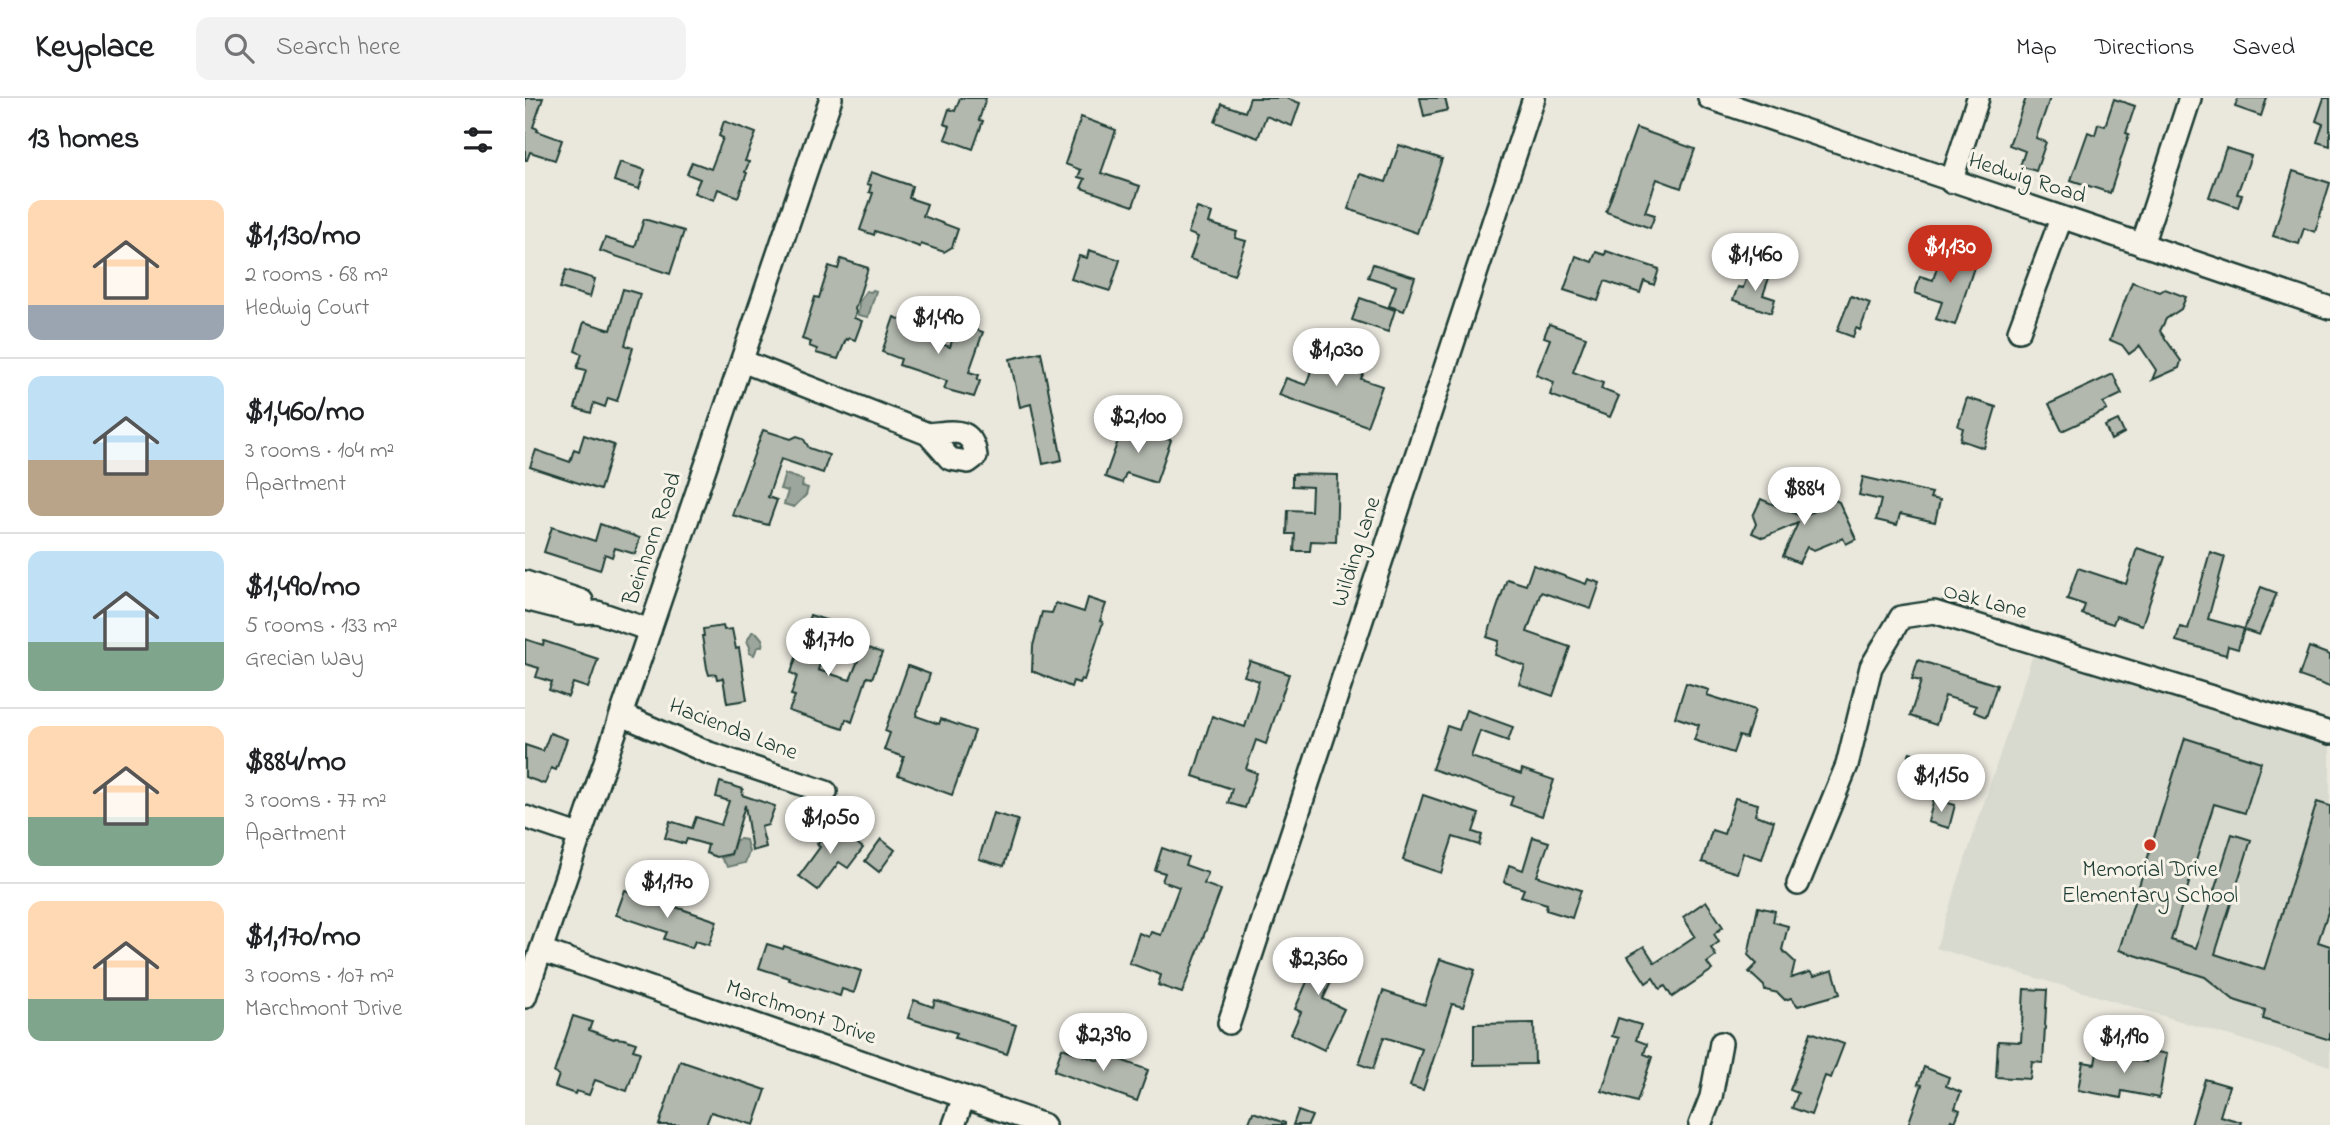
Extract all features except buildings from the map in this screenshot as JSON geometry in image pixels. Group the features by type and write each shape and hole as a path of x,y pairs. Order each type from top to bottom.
{"street":[{"name":"Beinhorn Road","path":"525,997 831,98"},
{"name":"Wilding Lane","path":"1229,1023 1534,98"},
{"name":"Hedwig Road","path":"1709,98 1751,105 1951,182 2330,308"},
{"path":"1951,182 1978,98"},
{"path":"2142,245 2190,98"},
{"path":"2019,331 2061,219"},
{"path":"742,361 927,434"},
{"path":"525,582 587,602 597,612"},
{"path":"525,599 580,613 597,612 650,630"},
{"name":"Oak Lane","path":"1798,884 1847,765 1871,667 1901,617 1934,612 2330,733"},
{"name":"Hacienda Lane","path":"622,715 709,753 826,792"},
{"path":"525,817 581,835"},
{"name":"Marchmont Drive","path":"541,950 1044,1125"},
{"path":"1700,1125 1711,1097 1721,1043"},
{"path":"954,1125 964,1097"}],"shaded area":[{"path":"866,291 876,291 868,317 858,315 859,302"},
{"path":"785,474 803,480 802,486 808,488 806,495 794,507 784,504 788,491 780,489"},
{"path":"752,632 757,633 763,640 762,646 757,648 754,655 749,653 747,641"},
{"name":"Memorial Drive Elementary School","path":"2033,654 2330,742 2330,1066 1936,948"},
{"path":"736,840 746,840 749,852 745,863 728,867 721,858 731,855"}],"place":[{"name":"Memorial Drive Elementary School","path":"2150,845"}]}
